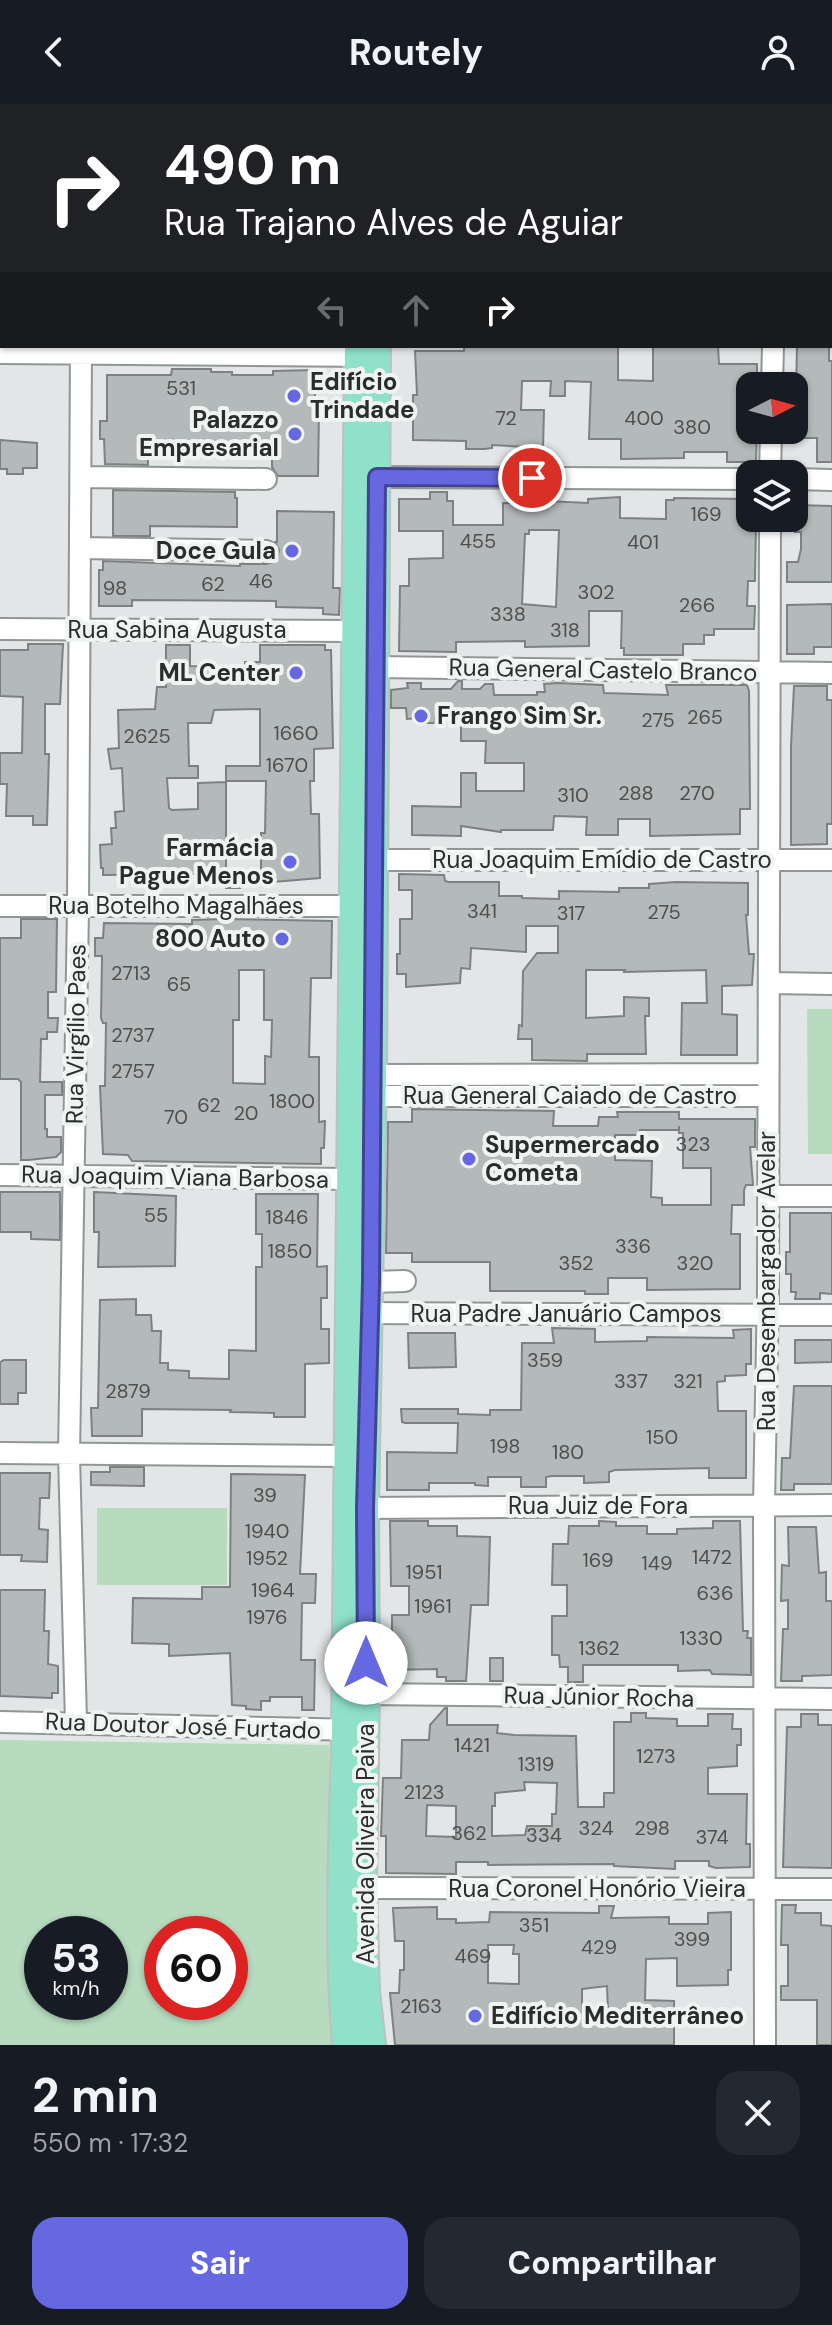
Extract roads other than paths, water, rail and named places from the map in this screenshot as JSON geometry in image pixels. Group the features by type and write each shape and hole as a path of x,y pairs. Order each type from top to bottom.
{"main road":[{"name":"Avenida Oliveira Paiva","path":"368,351 377,477 371,1282 359,1314 346,1456 366,1991 372,2045"},
{"name":"Avenida Oliveira Paiva","path":"346,2045 340,1904 355,1730 366,1694 365,1508 359,1314 350,1179 355,631 368,351"}],"street":[{"path":"772,372 773,348"},
{"path":"0,353 81,350 368,351"},
{"name":"Rua Virgílio Paes","path":"76,1722 69,1455 78,908 81,350"},
{"path":"82,477 266,479"},
{"path":"377,477 736,479"},
{"path":"808,479 832,480"},
{"name":"Rua Desembargador Avelar","path":"765,2045 764,1505 769,1196 770,532"},
{"path":"81,548 266,551"},
{"name":"Rua Sabina Augusta","path":"0,629 355,631"},
{"name":"Rua General Castelo Branco","path":"375,667 832,673"},
{"name":"Rua Joaquim Emídio de Castro","path":"372,860 832,860"},
{"name":"Rua Botelho Magalhães","path":"0,906 353,906"},
{"path":"769,983 832,984"},
{"name":"Rua General Caiado de Castro","path":"373,1086 768,1074"},
{"name":"Rua General Caiado de Castro","path":"373,1086 768,1096"},
{"name":"Rua Joaquim Viana Barbosa","path":"0,1175 350,1179"},
{"path":"769,1196 832,1196"},
{"path":"371,1282 405,1281"},
{"name":"Rua Padre Januário Campos","path":"359,1314 832,1315"},
{"path":"0,1453 346,1456"},
{"name":"Rua Juiz de Fora","path":"365,1508 832,1505"},
{"name":"Rua Júnior Rocha","path":"366,1694 832,1699"},
{"name":"Rua Doutor José Furtado","path":"0,1722 355,1730"},
{"name":"Rua Coronel Honório Vieira","path":"363,1888 832,1889"}],"place":[{"name":"Edifício Trindade","path":"294,396"},
{"name":"Palazzo Empresarial","path":"295,434"},
{"name":"Doce Gula","path":"292,551"},
{"name":"ML Center","path":"296,673"},
{"name":"Frango Sim Sr.","path":"421,716"},
{"name":"Farmácia Pague Menos","path":"290,862"},
{"name":"800 Auto","path":"282,939"},
{"name":"Supermercado Cometa","path":"469,1159"},
{"name":"Edifício Mediterrâneo","path":"475,2016"}]}
